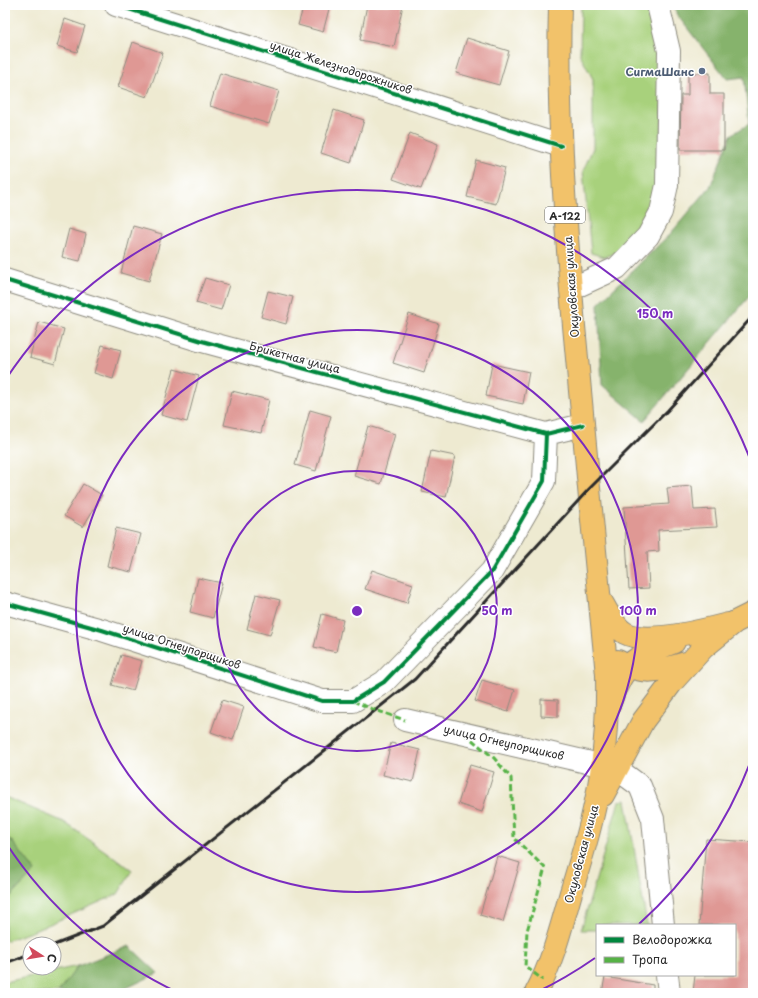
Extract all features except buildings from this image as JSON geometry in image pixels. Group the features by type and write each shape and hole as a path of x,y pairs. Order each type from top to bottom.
{"main road":[{"name":"Окуловская улица","path":"560,5 558,58 561,146 571,289 583,425"},
{"name":"А-122","path":"583,425 599,596"},
{"path":"599,596 614,623 625,633 650,638 702,631"},
{"path":"599,596 607,676 608,712"},
{"path":"608,712 614,690 628,667 636,659 653,650 744,617"},
{"path":"609,767 673,681 689,662 703,648 744,617"},
{"path":"603,637 612,654 619,662 640,671 658,671 689,662"},
{"name":"Окуловская улица","path":"536,993 543,980 560,930 593,814 609,767 608,712"}],"street":[{"name":"улица Железнодорожников","path":"116,5 561,146"},
{"path":"571,289 617,268 648,236 661,212 667,185 669,51 658,5"},
{"name":"Брикетная улица","path":"5,280 202,341 546,434 583,425"},
{"name":"улица Огнеупорщиков","path":"5,603 102,630 322,701 353,701 384,682 492,571 544,481 546,434"},
{"name":"улица Огнеупорщиков","path":"405,720 609,767"},
{"path":"609,767 640,786 653,819 663,924"},
{"path":"667,976 668,993"}],"green space":[{"path":"581,5 648,5 664,68 659,199 633,243 604,257 591,253 583,171 593,148 593,79 580,55"},
{"path":"673,5 753,5 753,292 644,421 602,385 598,304 671,233 710,187 731,135 749,124 744,77 727,79 677,15"},
{"path":"5,797 64,822 132,870 118,894 34,931 5,941 5,902 35,871 11,840 5,838"},
{"path":"626,800 647,924 596,924 596,930 581,930 619,801"},
{"path":"5,838 11,840 35,871 5,902"},
{"path":"129,946 158,973 116,993 58,993 78,966"},
{"path":"78,966 58,993 5,993 5,982 32,976 62,976 62,970"}],"railway":[{"path":"62,942 103,926 415,679 589,489 668,410 753,316"},
{"path":"5,963 22,957"}],"marked path":[{"path":"353,701 405,720"},
{"path":"465,734 494,758 511,778 514,838 545,868 527,931 525,966 543,980"}],"cycle path":[{"path":"116,5 561,146"},
{"path":"5,280 202,341 546,434 583,425"},
{"path":"5,603 102,630 322,701 353,701 384,682 492,571 544,481 546,434"}],"place":[{"name":"СигмаШанс","path":"702,71"}]}
